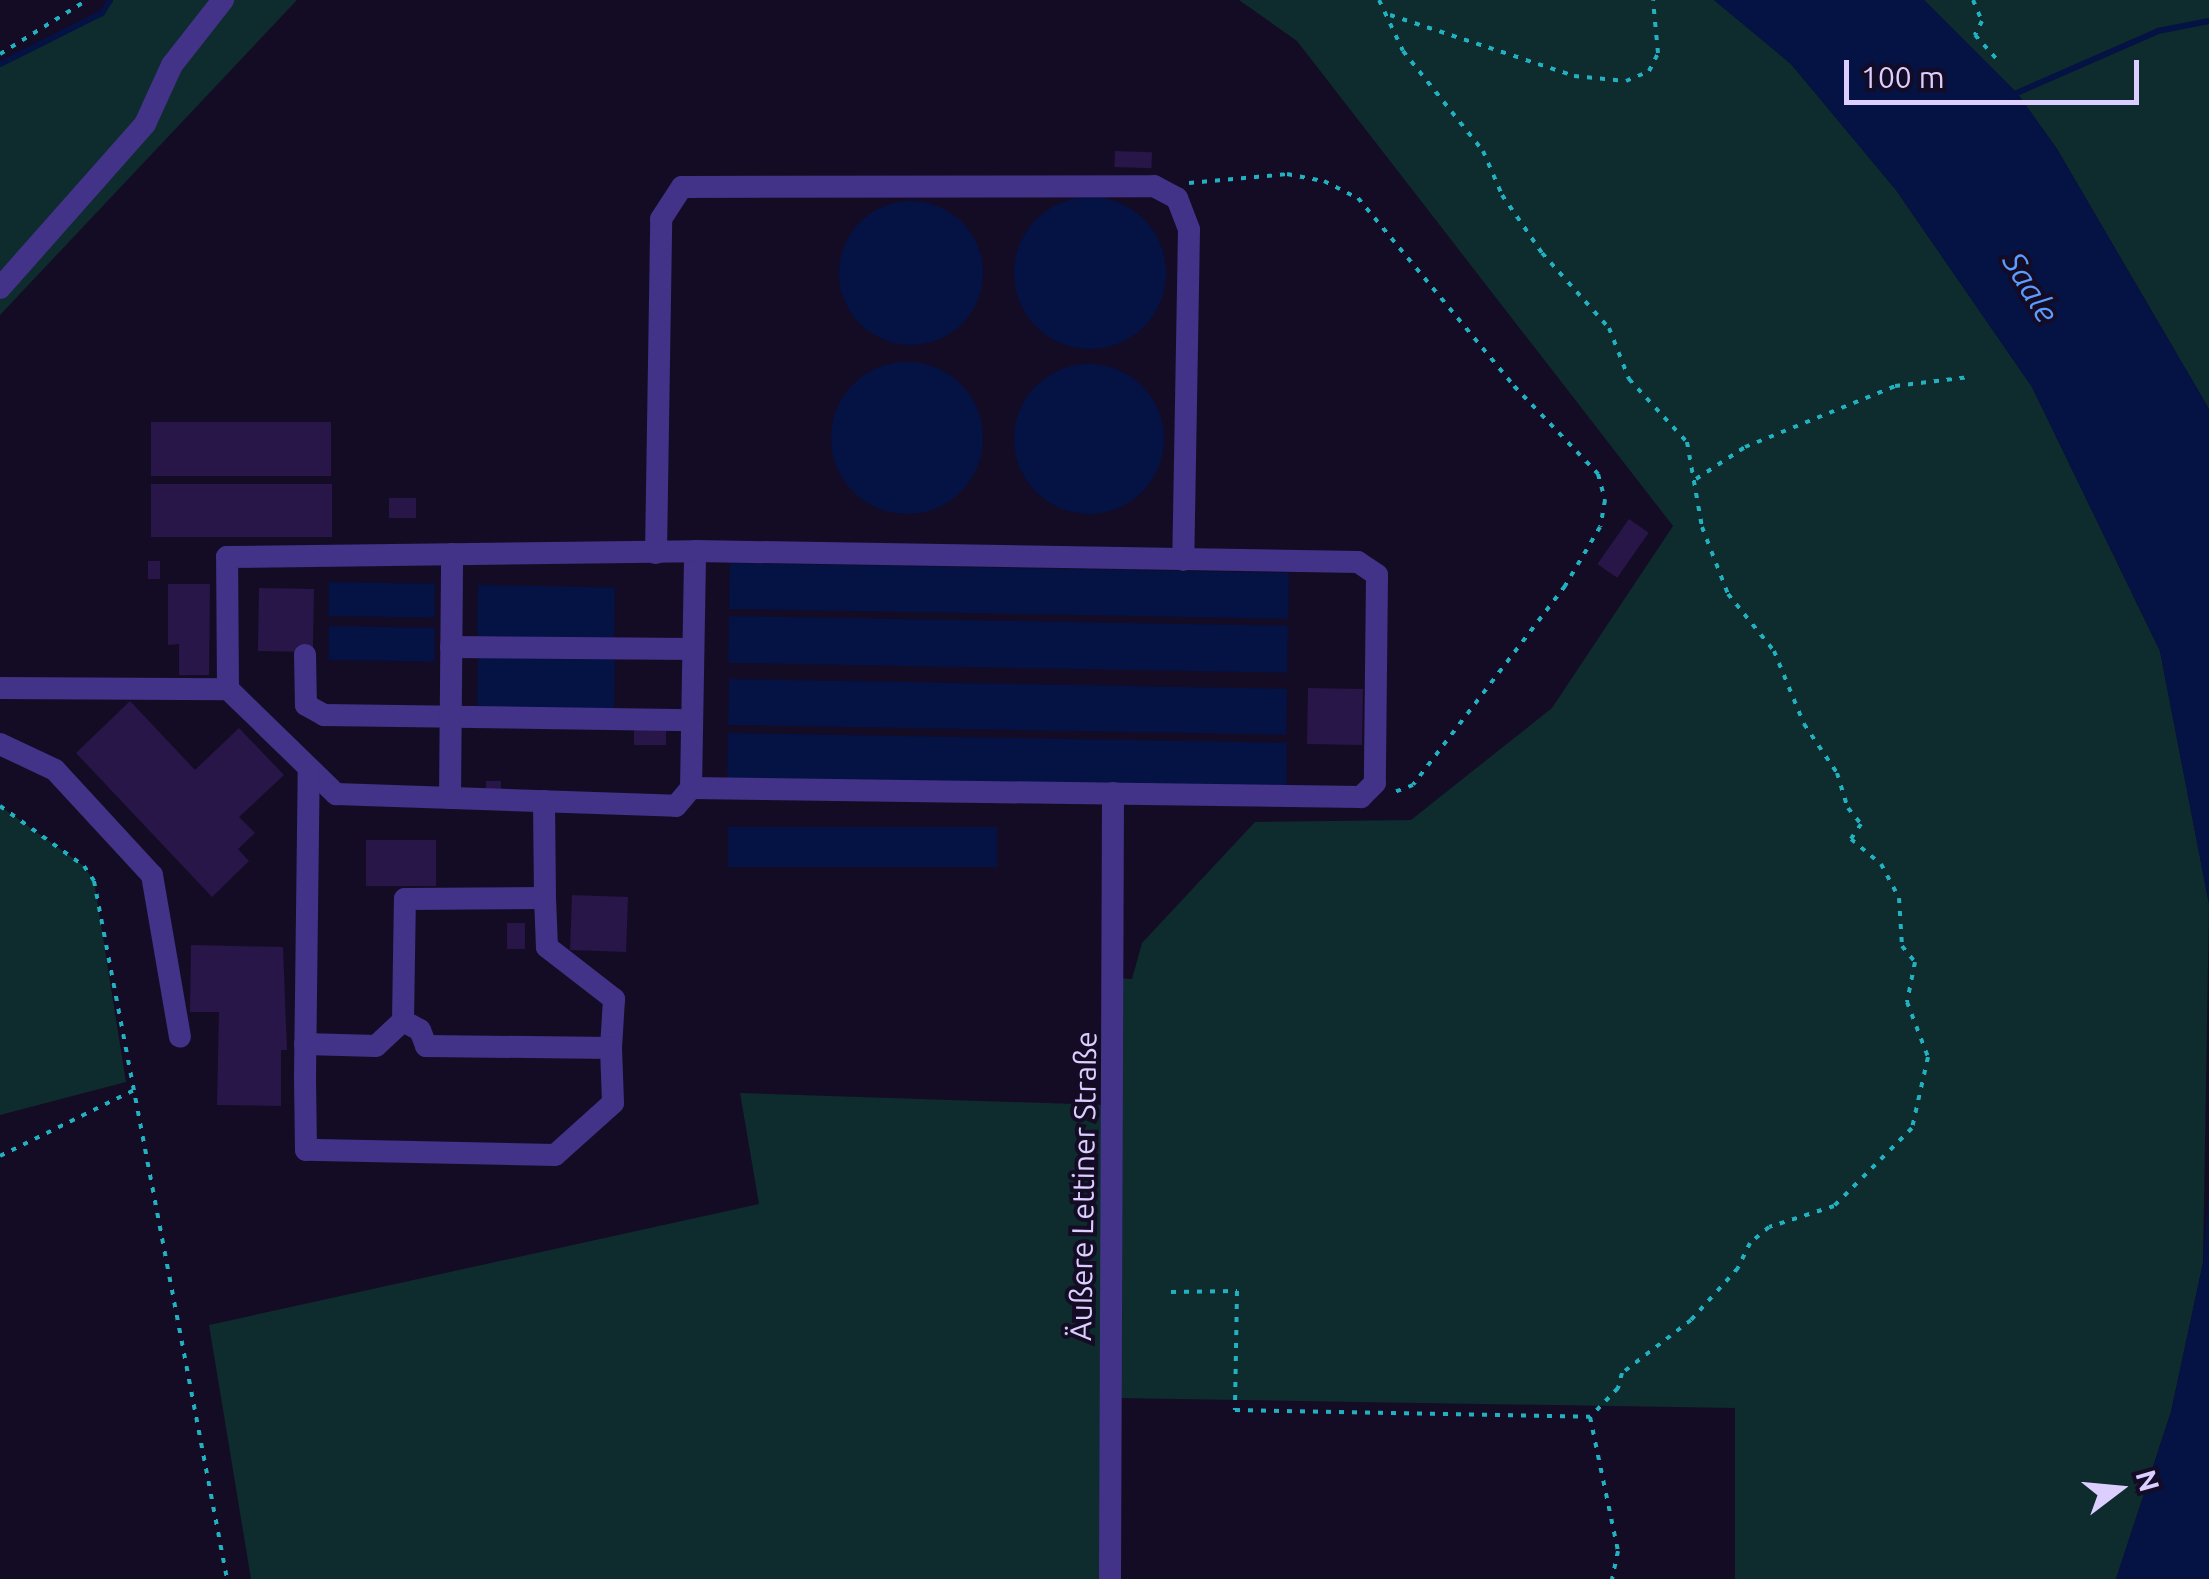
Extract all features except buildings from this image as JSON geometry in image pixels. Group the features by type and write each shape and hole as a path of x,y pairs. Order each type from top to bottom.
{"street":[{"path":"0,288 145,124 172,65 223,0"},
{"path":"656,553 661,219 682,188 1154,186 1177,198 1189,230 1184,560"},
{"path":"0,688 228,690 336,794 676,806 691,788 695,551"},
{"path":"228,690 227,557 695,551 1370,566 1377,575 1370,794 691,788"},
{"path":"450,798 452,554"},
{"path":"451,647 693,650"},
{"path":"305,656 306,704 324,716 692,720"},
{"path":"0,744 54,770 152,875 180,1037"},
{"path":"308,768 306,1150 555,1154 613,1102 614,999 547,948 544,801"},
{"name":"Äußere Lettiner Straße","path":"1110,1579 1113,793"},
{"path":"403,1021 405,899 544,898"},
{"path":"305,1044 376,1046 390,1026 403,1021 420,1030 426,1046 611,1048"}],"path":[{"path":"0,54 87,0"},
{"path":"1171,1292 1237,1291 1236,1410 1590,1417 1618,1388 1622,1374 1691,1320 1738,1268 1750,1243 1769,1226 1834,1206 1891,1154 1912,1128 1928,1057 1907,1002 1915,962 1902,946 1899,898 1880,864 1851,840 1861,824 1848,808 1837,772 1804,724 1774,651 1728,594 1702,527 1687,442 1629,379 1609,328 1542,253 1502,195 1484,151 1402,51 1390,14 1379,0"},
{"path":"1390,14 1574,76 1626,81 1649,71 1658,53 1653,0"},
{"path":"1973,0 1982,21 1975,36 2000,63"},
{"path":"1154,186 1287,174 1324,182 1358,198 1514,386 1598,474 1605,500 1600,527 1564,586 1413,784 1402,794 1370,794"},
{"path":"1696,479 1745,447 1876,393 1970,377"},
{"path":"0,806 84,866 94,881 228,1579"},
{"path":"0,1156 134,1090"},
{"path":"1590,1417 1618,1551 1612,1579"}],"green space":[{"path":"110,0 297,0 0,315 0,64 102,13"},
{"path":"1239,0 1714,0 1791,64 1896,190 2032,387 2160,651 2209,904 2203,1263 2171,1412 2116,1579 1735,1579 1735,1408 1115,1398 1106,1579 251,1579 209,1325 759,1204 740,1093 1105,1105 1115,978 1132,979 1142,943 1255,822 1411,820 1552,708 1673,526 1297,41"},
{"path":"1924,0 2209,0 2209,409 2057,149 2017,93"},
{"path":"0,806 84,866 94,881 126,1082 0,1115"}],"water":[{"name":"Saale","path":"1714,0 1924,0 2017,93 2057,149 2209,409 2209,904 2160,651 2032,387 1896,190 1791,64"},
{"path":"1090,197 1119,203 1144,219 1160,244 1166,273 1160,302 1144,327 1119,343 1090,349 1061,343 1036,327 1020,302 1014,273 1020,244 1036,219 1061,203"},
{"path":"911,201 938,207 962,222 977,246 983,273 977,300 962,324 938,339 911,345 884,339 860,324 845,300 839,273 845,246 860,222 884,207"},
{"path":"907,362 936,368 961,384 977,409 983,438 977,467 961,492 936,508 907,514 878,508 853,492 837,467 831,438 837,409 853,384 878,368"},
{"path":"1089,364 1118,369 1142,386 1159,410 1164,439 1159,468 1142,492 1118,509 1089,514 1060,509 1036,492 1019,468 1014,439 1019,410 1036,386 1060,369"},
{"path":"730,563 1289,573 1288,619 729,609"},
{"path":"329,582 435,584 434,618 328,616"},
{"path":"478,585 615,587 614,643 477,641"},
{"path":"729,616 1288,626 1287,673 728,663"},
{"path":"329,626 435,628 434,662 328,660"},
{"path":"478,655 615,657 614,714 477,712"},
{"path":"729,679 1287,689 1286,735 728,725"},
{"path":"728,733 1287,743 1286,790 727,780"},
{"path":"728,827 997,827 997,867 728,867"},
{"path":"2209,1189 2209,1579 2116,1579 2171,1412 2203,1263"}],"waterway":[{"path":"0,64 102,13 110,0"},
{"path":"2010,96 2158,31 2209,21"}]}
